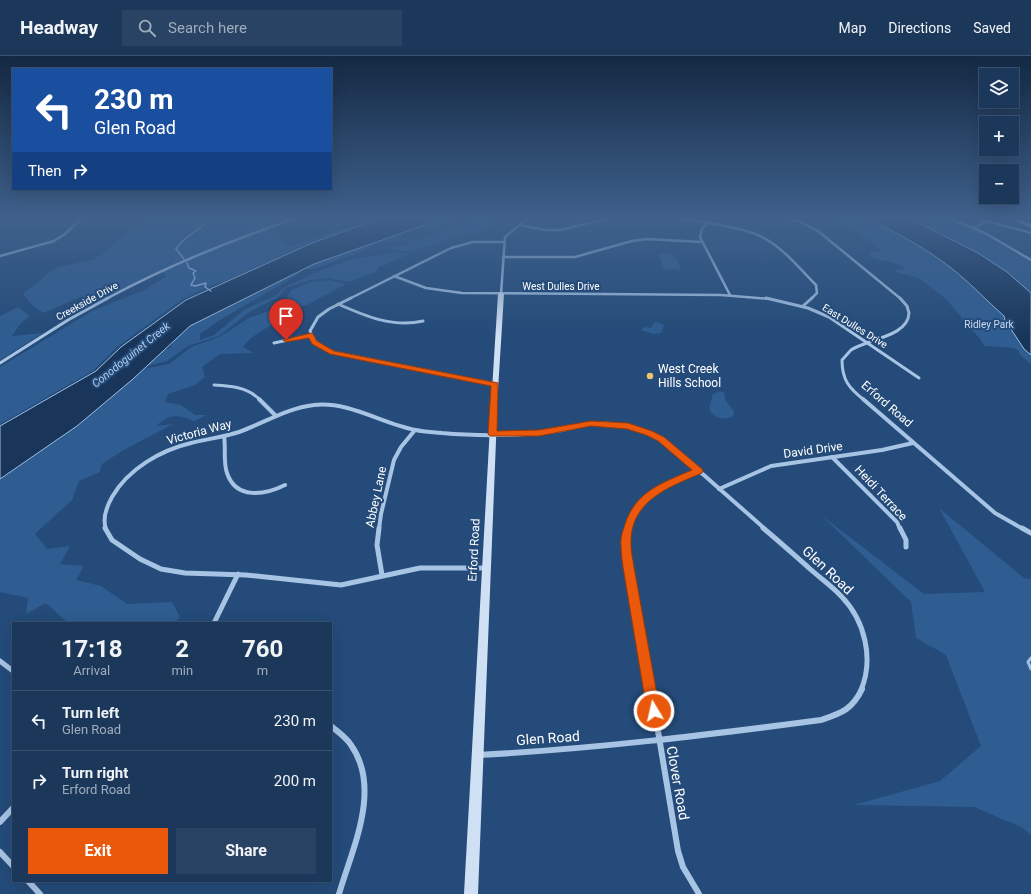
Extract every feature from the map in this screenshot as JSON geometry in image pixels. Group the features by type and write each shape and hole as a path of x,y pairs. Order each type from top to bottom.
{"street":[{"name":"Creekside Drive","path":"0,363 82,312 120,291 194,257"},
{"path":"433,257 338,304 318,317 311,328 311,335 314,342 332,352 495,384"},
{"name":"Erford Road","path":"471,894 492,434 503,257"},
{"path":"710,257 730,295"},
{"path":"786,257 816,286 817,293 803,306"},
{"name":"Erford Road","path":"850,257 896,294 906,304 909,318 904,326 894,333 867,342 846,354 842,365 843,376 847,384 857,396 996,513 1031,533"},
{"name":"West Dulles Drive","path":"394,276 416,285 435,290 462,293 730,295"},
{"name":"East Dulles Drive","path":"730,295 769,298 803,306 834,320 919,378"},
{"path":"338,304 369,316 392,322 413,325 423,321"},
{"path":"274,343 311,335"},
{"path":"214,385 234,387 248,391 276,416"},
{"name":"Victoria Way","path":"486,568 433,567 331,586 238,574 185,573 161,568 118,546 108,535 104,524 105,514 111,497 123,481 141,466 160,454 180,446 248,429 276,416 302,407 334,405 415,430 445,433 492,434"},
{"name":"Glen Road","path":"478,755 539,752 659,740 822,720 845,710 855,700 866,681 869,667 868,648 863,633 850,608 829,585 661,439 628,426 596,424 539,433 492,434"},
{"name":"Abbey Lane","path":"382,576 377,545 381,514 394,460 401,447 415,430"},
{"path":"224,436 227,472 234,485 247,493 262,494 274,491 285,485"},
{"name":"David Drive","path":"719,489 771,466 882,450 913,443"},
{"name":"Heidi Terrace","path":"832,457 897,522 906,540 906,547"},
{"name":"Clover Road","path":"699,471 665,485 646,497 634,512 626,534 628,567 678,851 683,867 699,894"},
{"path":"214,622 238,574"},
{"path":"0,661 12,670"},
{"path":"332,727 352,746 358,757 363,776 364,793 358,829 339,894"},
{"path":"0,822 12,809"},
{"path":"0,852 12,865"},
{"path":"29,882 40,894"}],"green space":[{"path":"97,257 278,257 183,299 117,347 94,370 0,424 0,367 92,311 144,290 167,276 160,271 98,301 80,297 44,313 34,307 23,294 55,268 95,259"},
{"path":"333,257 347,257 313,269 304,269"},
{"path":"402,257 378,267 376,272 348,282 329,278 310,280 286,288 278,297 251,311 219,336 188,346 167,361 148,366 149,362 156,354 162,350 169,349 177,336 188,326 297,271 299,274 220,320 200,334 200,340 214,335 245,309 275,296 283,288 319,271 354,258"},
{"path":"659,257 675,257 681,270 664,269"},
{"name":"Ridley Park","path":"871,257 935,257 955,270 1004,316 1005,320 1024,349 1031,355 1031,364 1020,355 1019,351 1014,348 984,346 980,339 946,299 919,278 897,272 895,270 905,269 902,266"},
{"path":"983,257 1030,257 1025,258 1031,262 1031,293 1017,281"},
{"path":"330,280 346,284 307,305 301,306 284,317 284,319 256,334 243,347 254,353 220,354 202,367 205,377 195,385 168,394 165,402 181,405 195,415 207,415 194,421 178,416 165,419 156,426 173,424 122,451 102,464 100,472 79,481 72,500 35,534 47,549 70,546 60,564 84,566 76,580 101,586 127,604 172,602 180,617 175,622 67,622 46,603 26,614 28,598 0,592 0,479 77,426 143,369 169,364 191,347 219,337 249,318 272,310 284,303 291,290 311,282"},
{"path":"18,307 30,316 20,324 12,336 43,333 0,360 0,316"},
{"path":"656,322 664,325 661,333 653,334 641,330 644,327 652,328 652,325"},
{"path":"720,391 724,393 726,401 734,411 733,416 730,418 719,418 713,414 709,408 713,394"},
{"path":"939,508 1024,578 1031,579 1031,835 1021,827 974,807 854,805 940,781 981,746 946,655 916,638 911,602 821,515 924,594 985,592"}],"water":[{"name":"Conodoguinet Creek","path":"281,257 334,257 314,264 190,326 133,379 77,426 0,479 0,426 96,371 121,347 186,300"},
{"path":"936,257 984,257 1007,272 1031,293 1031,355 1024,349 1005,320 1004,316 945,263"}],"waterway":[{"path":"187,263 189,268 196,271 193,273 195,278 191,285 195,286 206,283 205,287 211,291"},
{"path":"1031,658 1028,662 1031,669"}],"place":[{"name":"West Creek Hills School","path":"650,376"}],"route":[{"path":"286,340 311,335 314,342 325,350 332,352 495,384 492,434 500,435 550,432 581,425 601,423 628,426 661,439 674,448 699,471 665,485 646,497 634,512 626,534 628,567 640,625 654,711"}]}
